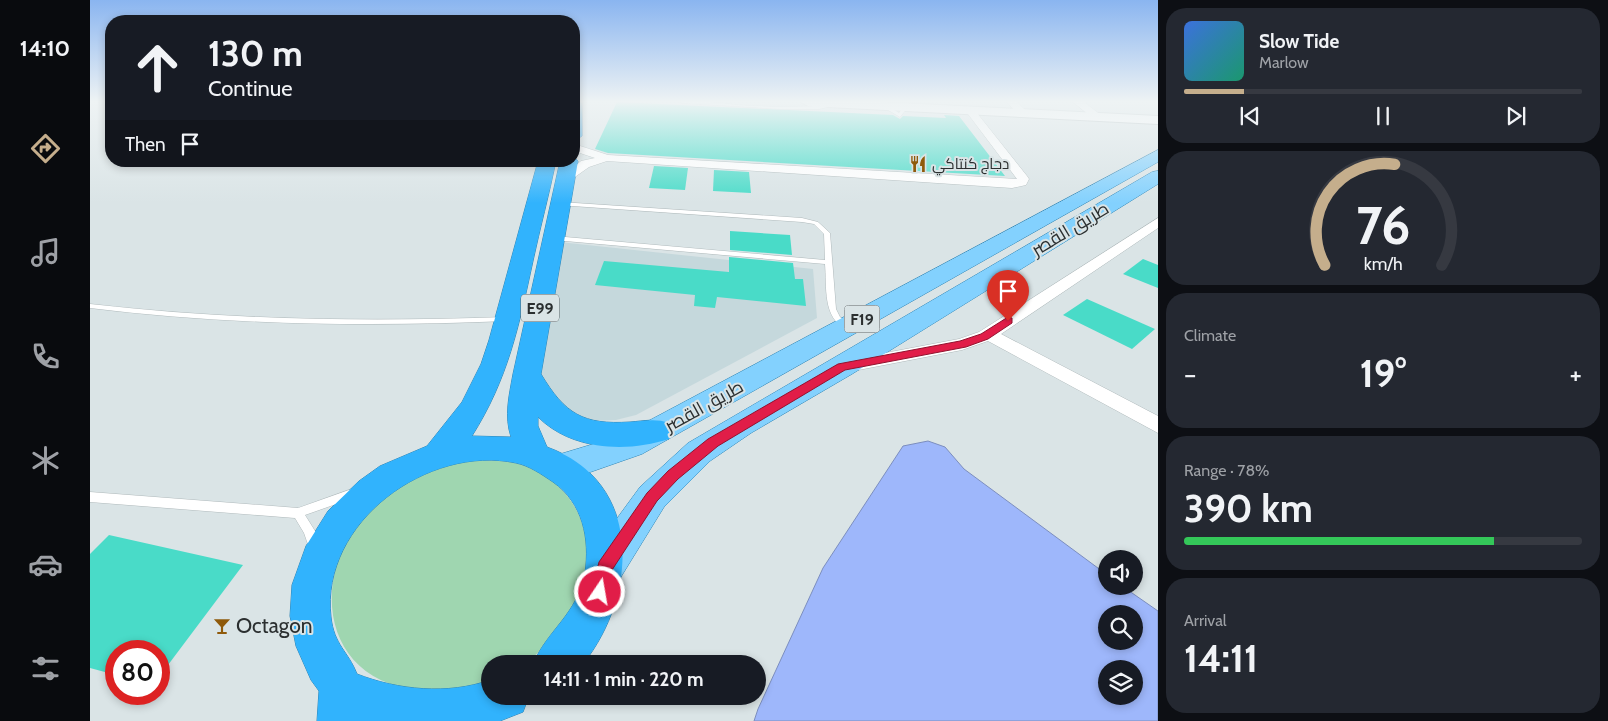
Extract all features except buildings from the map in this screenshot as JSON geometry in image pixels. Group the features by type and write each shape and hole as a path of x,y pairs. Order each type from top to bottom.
{"highway":[{"name":"E99","path":"439,454 467,421 486,390 508,319 546,167"},
{"name":"E99","path":"546,460 523,426 522,413 527,374 567,171"},
{"path":"527,374 548,409 567,424 579,430 614,435 658,431"},
{"path":"483,705 470,710 430,715 407,714 378,707 341,706 338,681 318,650 312,629 310,607 312,585 318,563 344,517 382,482 400,470 439,454 488,447 511,449 546,460 576,481 590,498 600,519 605,542 605,567 600,592 590,616 575,641 562,655"},
{"path":"504,721 515,705"}],"main road":[{"name":"طريق القصر","path":"546,460 609,454 658,431 1158,155"},
{"name":"طريق القصر","path":"605,567 652,497 699,452 740,425 842,367 1158,176"}],"street":[{"path":"580,166 607,158 647,158 1012,184 1022,182 1023,179 990,136"},
{"path":"580,149 607,158"},
{"path":"842,367 962,344 988,334 1158,222"},
{"path":"988,334 1158,425"}],"lane":[{"path":"560,204 809,220 826,229 832,309 837,318 848,326"},
{"path":"554,238 829,262"},
{"path":"90,306 186,316 349,322 444,322 508,319"},
{"path":"90,497 298,513 382,482"},
{"path":"298,513 313,541 318,563"}],"shaded area":[{"path":"559,242 813,269 817,318 636,415 616,420 592,421 570,417 537,378"}],"green space":[{"path":"473,459 508,462 539,472 556,484 569,498 579,515 585,534 587,554 585,574 575,603 537,654 481,655 481,683 455,690 419,690 389,683 366,671 348,653 337,631 332,607 333,580 341,554 354,528 361,519 386,496 425,472"}],"water":[{"path":"928,441 945,447 964,469 1098,568 1098,595 1135,595 1158,611 1158,721 754,721 760,705 766,705 766,692 823,568 903,446"}],"place":[{"name":"دجاج كنتاكي","path":"918,164"},
{"name":"Octagon","path":"222,626"}],"route":[{"path":"600,592 605,567 635,521 652,497 699,452 740,425 842,367 962,344 985,336 1008,321"}]}
